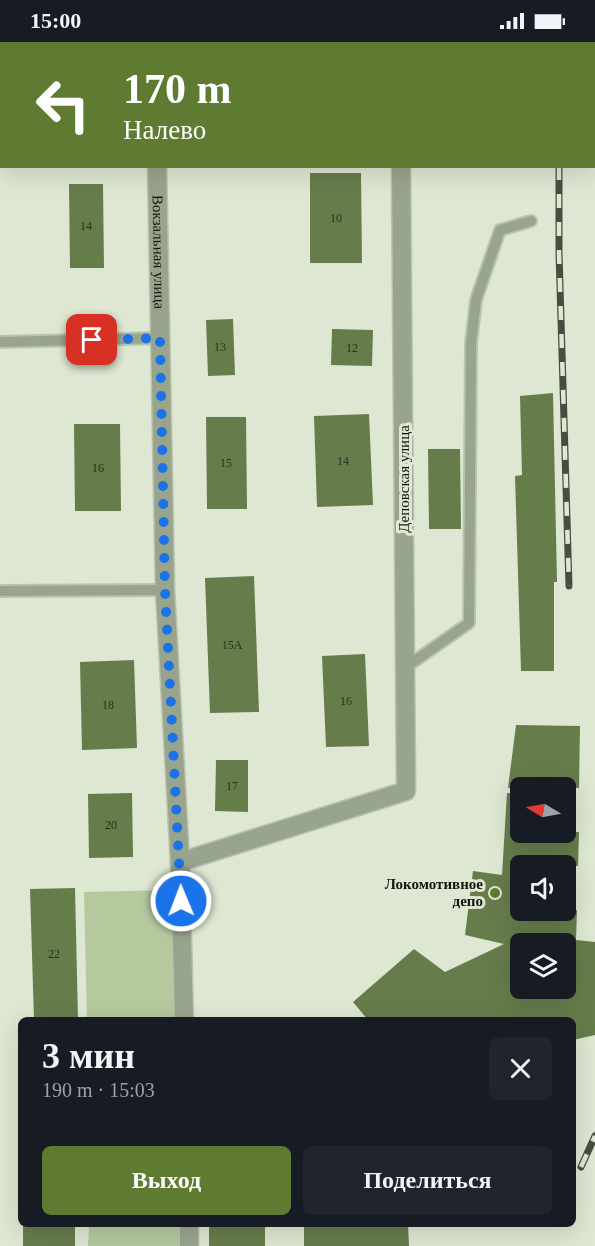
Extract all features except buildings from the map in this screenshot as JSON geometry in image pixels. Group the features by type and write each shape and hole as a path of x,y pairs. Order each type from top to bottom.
{"street":[{"name":"Вокзальная улица","path":"157,168 165,590 180,862 184,1017"},
{"name":"Деповская улица","path":"180,862 406,791 401,168"},
{"path":"189,1227 189,1246"}],"lane":[{"path":"406,667 469,623 471,343 476,300 500,230 531,221"},
{"path":"0,342 160,338"},
{"path":"0,591 165,590"}],"green space":[{"path":"172,890 176,1017 87,1017 84,892"},
{"path":"89,1227 180,1227 180,1246 88,1246"}],"railway":[{"path":"559,168 559,253 569,586"},
{"path":"581,1167 595,1136"}],"place":[{"name":"Локомотивное депо","path":"495,893"}],"route":[{"path":"92,340 160,338 165,590 181,901"}]}
